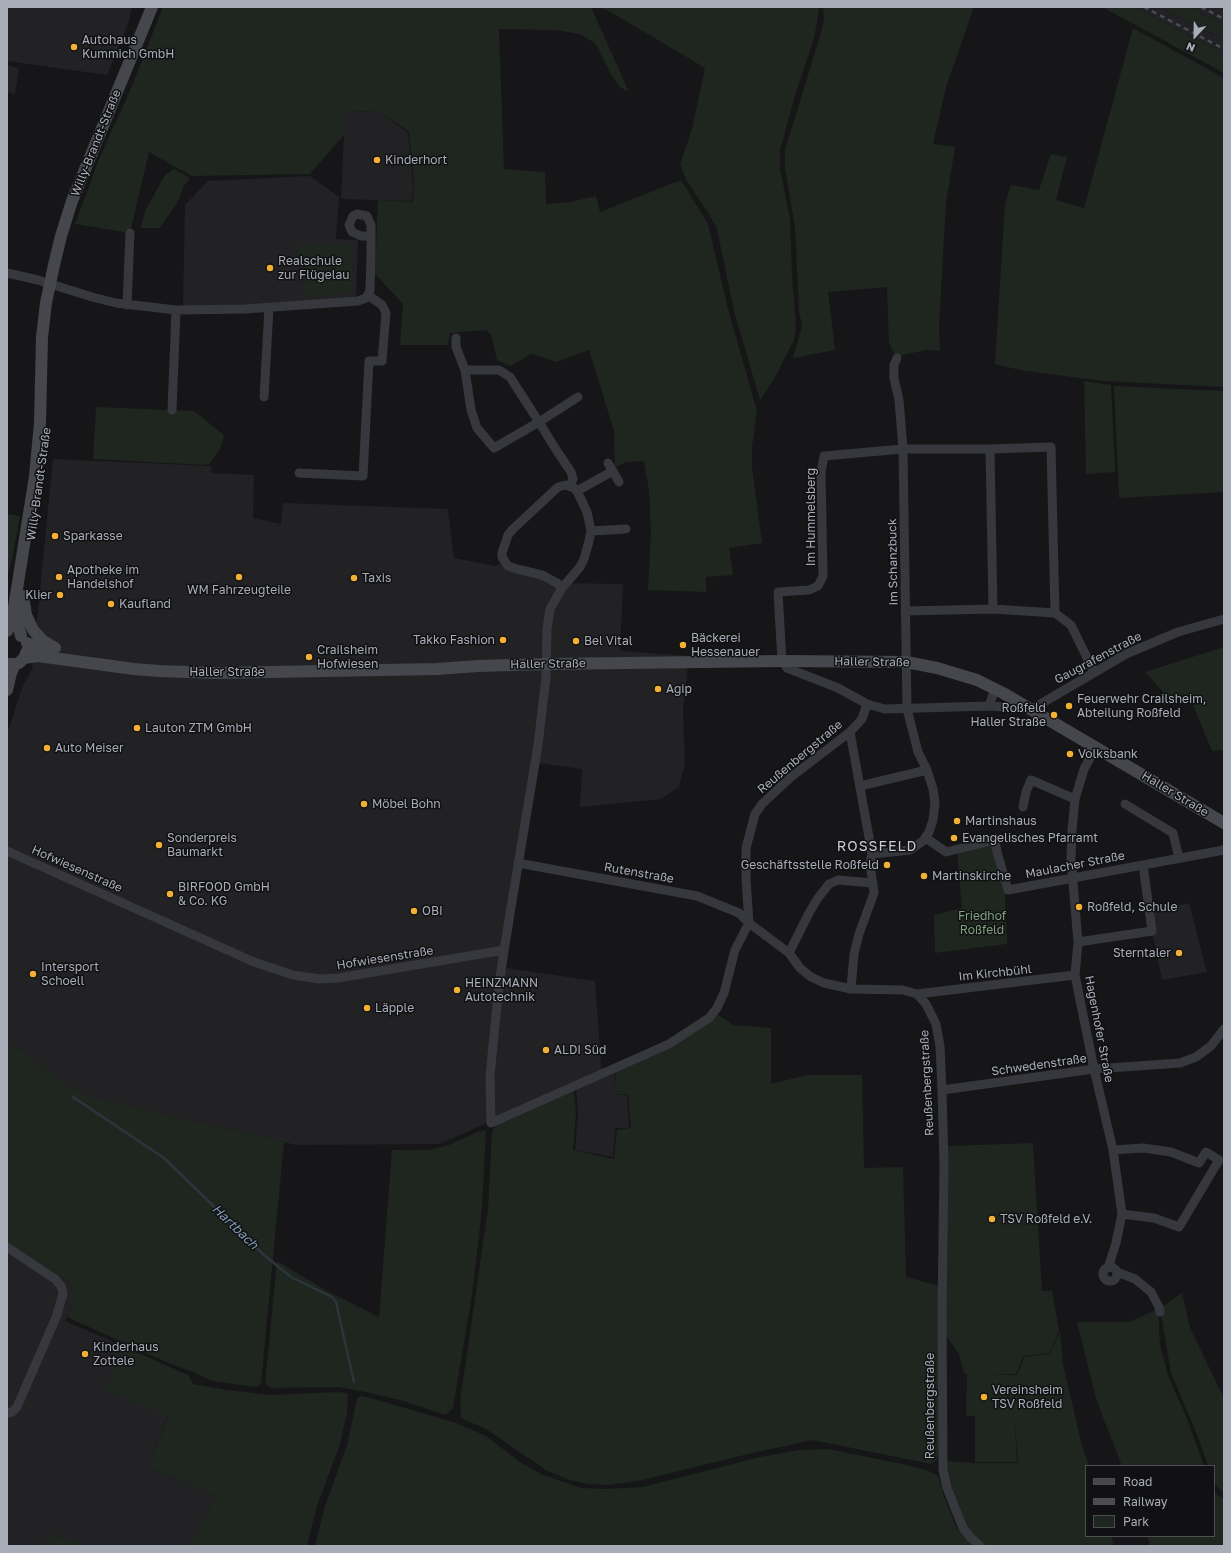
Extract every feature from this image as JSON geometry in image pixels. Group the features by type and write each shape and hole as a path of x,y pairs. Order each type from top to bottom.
{"main road":[{"name":"Willy-Brandt-Straße","path":"7,633 12,620 20,566 27,535 40,423 42,338 50,283 60,236 72,201 152,7"},
{"name":"Willy-Brandt-Straße","path":"7,690 15,662 27,652 19,628 45,451 48,420 50,283"},
{"path":"7,603 20,566"},
{"name":"Haller Straße","path":"23,596 26,615 33,630 43,642 59,651"},
{"name":"Haller Straße","path":"7,633 12,633 39,648 170,665 436,662 478,666"},
{"name":"Haller Straße","path":"15,662 38,656 134,669 188,672 429,670 547,658 906,662 937,668 977,680 995,689 1032,709 1224,823"}],"street":[{"path":"127,305 130,234"},
{"path":"7,273 50,283 92,297 127,305 176,310 269,308 358,301 362,300 370,291 371,236"},
{"path":"299,473 363,476 369,361 382,362 386,313 382,305 368,295"},
{"path":"264,397 269,308"},
{"path":"172,410 176,310"},
{"path":"456,338 456,347 465,370 471,410 477,428 494,448 578,398"},
{"name":"Im Schanzbuck","path":"897,358 894,365 894,378 899,400 903,449 905,611 993,609 1055,613"},
{"path":"465,370 499,370 510,377 571,472 574,489 587,512 591,531 590,541 580,567 562,588 550,609 547,629 547,658 538,745 499,984 490,1076 491,1123 670,1044 709,1018 720,1003 735,950 749,923 789,953 800,968 811,977 824,983 851,989 890,989 917,994"},
{"path":"903,449 1051,447 1055,613 1071,626 1094,672"},
{"path":"990,448 993,609"},
{"name":"Im Hummelsberg","path":"782,661 778,592 809,590 818,586 823,576 820,472 824,456 903,449"},
{"path":"562,588 557,583 542,575 508,566 502,557 505,542 513,529 558,487 562,485 574,489 611,467 619,482"},
{"path":"591,531 626,529"},
{"path":"872,854 910,850 926,838 933,820 935,803 933,789 927,770 918,752 907,709 905,611"},
{"name":"Gaugrafenstraße","path":"1032,709 1126,654 1178,632 1224,619"},
{"path":"782,661 787,668 838,688 868,704 885,709 989,706 1032,709"},
{"path":"989,706 995,689"},
{"name":"Reußenbergstraße","path":"749,923 746,879 746,848 755,814 762,804 791,778 850,732 862,719 868,704"},
{"path":"850,732 872,854 870,863 874,893 859,934 854,954 851,989"},
{"name":"Hagenhofer Straße","path":"1096,747 1084,769 1075,799 1072,830 1072,859 1078,942 1075,975 1094,1070 1113,1150 1122,1214 1116,1243 1108,1268 1114,1268 1116,1272 1134,1279 1151,1292 1160,1312"},
{"path":"860,786 927,770"},
{"path":"1023,807 1026,792 1032,780 1075,799"},
{"path":"1125,804 1173,833 1179,858"},
{"name":"Maulacher Straße","path":"926,838 946,852 995,840 1008,890 1224,850"},
{"name":"Hofwiesenstraße","path":"7,851 254,962 293,975 320,979 338,978 504,950"},
{"name":"Rutenstraße","path":"518,862 697,896 740,913 749,923"},
{"path":"1078,942 1152,931 1143,865"},
{"path":"789,953 809,913 818,898 830,884 838,880 873,883"},
{"name":"Im Kirchbühl","path":"917,994 1075,975"},
{"name":"Reußenbergstraße","path":"917,994 926,1004 936,1024 940,1046 944,1165 942,1470 949,1493 963,1528 980,1546"},
{"name":"Schwedenstraße","path":"942,1090 1094,1070 1180,1063 1196,1057 1211,1046 1224,1029"},
{"path":"1113,1150 1143,1148 1171,1152 1199,1163 1212,1171"},
{"path":"1122,1214 1154,1218 1179,1227 1219,1160 1206,1152 1199,1163"},
{"path":"7,1247 55,1279 61,1286 63,1293 57,1315 18,1407 12,1412 7,1413"}],"shaded area":[{"path":"7,7 132,7 128,24 107,75 7,61"},
{"path":"1134,7 1161,7 1224,40 1224,54"},
{"path":"1189,7 1224,7 1224,25"},
{"path":"7,65 19,68 15,94 7,92"},
{"name":"Kinderhort","path":"379,111 408,133 413,184 412,201 341,199 344,112"},
{"name":"Realschule zur Flügelau","path":"310,176 339,197 336,239 358,240 356,297 241,306 183,306 185,205 208,181"},
{"path":"53,459 211,466 211,473 254,475 253,518 281,524 283,503 448,509 454,558 496,566 505,561 557,583 623,584 620,651 689,656 683,710 685,764 679,787 661,799 580,807 582,769 538,763 506,968 595,981 602,1077 615,1072 614,1094 627,1095 629,1128 615,1128 613,1157 575,1150 578,1116 576,1083 440,1144 296,1145 93,1097 74,1089 7,1041 7,734 23,685 32,670"},
{"name":"Sterntaler","path":"1189,903 1207,972 1162,980 1153,935 1152,911"},
{"path":"7,1242 71,1284 73,1303 65,1321 125,1347 107,1391 168,1415 148,1467 216,1496 189,1546 81,1546 49,1532 43,1546 7,1546"}],"green space":[{"path":"163,7 591,7 629,92 620,87 612,76 595,43 580,34 555,30 499,29 504,169 545,172 546,204 570,202 596,196 600,212 681,180 708,224 728,309 757,411 752,447 752,467 762,543 729,548 733,575 706,577 706,592 648,590 651,532 649,491 644,461 626,462 615,467 614,431 589,350 557,362 532,354 510,366 497,360 491,335 486,330 450,333 448,345 400,345 403,304 375,274 378,200 413,202 414,183 409,132 379,111 344,112 344,135 310,174 192,176 149,152 130,233 75,224 99,159 132,86"},
{"path":"597,7 818,7 819,10 814,38 796,92 780,150 780,169 790,218 796,327 794,340 773,381 760,400 734,311 717,229 688,183 680,165 692,129 705,68 609,11"},
{"path":"823,7 974,7 946,87 933,144 955,147 946,203 939,324 940,351 926,350 899,356 894,353 889,343 887,287 828,292 835,350 793,358 802,326 799,311 795,228 785,168 785,150 820,36 824,20"},
{"path":"1102,7 1134,7 1224,54 1224,73"},
{"path":"1161,7 1189,7 1224,25 1224,40"},
{"path":"1133,28 1224,78 1224,387 1102,381 1020,370 995,364 1005,204 1011,185 1039,190 1051,154 1067,157 1056,200 1084,208"},
{"path":"174,169 190,178 184,186 177,203 160,228 141,228 145,211 165,175"},
{"path":"298,244 353,246 352,293 305,296 307,268 297,267"},
{"path":"1084,381 1111,385 1115,472 1086,474"},
{"path":"1114,386 1224,391 1224,492 1119,498"},
{"path":"96,407 194,411 224,435 220,449 209,464 204,465 93,459"},
{"path":"7,514 20,516 11,564 7,576"},
{"path":"1224,647 1224,750 1212,751 1191,700 1173,703 1145,672"},
{"name":"Friedhof Roßfeld","path":"993,843 1005,894 1007,944 935,953 934,915 962,908 957,851"},
{"path":"716,1013 733,1025 771,1028 771,1084 807,1075 862,1075 864,1168 903,1167 906,1277 939,1286 939,1451 937,1460 931,1464 813,1440 638,1481 608,1485 588,1484 569,1480 546,1470 486,1429 461,1418 460,1401 488,1209 492,1132 496,1124 574,1090 576,1116 573,1150 614,1159 617,1130 631,1128 628,1094 614,1094 616,1072 675,1045 703,1027"},
{"path":"7,1041 74,1089 93,1097 284,1142 261,1384 256,1387 212,1381 67,1317 73,1303 68,1301 72,1292 71,1284 7,1242"},
{"path":"486,1130 482,1208 472,1295 453,1408 446,1415 400,1400 338,1387 272,1388 265,1384 277,1261 325,1290 379,1317 392,1150 428,1150 449,1145 477,1132"},
{"path":"1033,1143 1042,1291 1052,1291 1059,1330 1050,1353 1023,1356 1016,1374 985,1374 1017,1375 1024,1357 1050,1354 1060,1331 1063,1364 1081,1442 1089,1465 1085,1465 1085,1537 1111,1537 1114,1546 983,1546 967,1530 952,1498 945,1461 975,1463 1018,1463 1014,1413 1017,1462 975,1462 975,1416 966,1416 967,1374 964,1374 959,1354 944,1333 948,1146"},
{"path":"1182,1293 1190,1328 1224,1398 1224,1493 1215,1485 1215,1465 1208,1465 1198,1437 1171,1373 1160,1308"},
{"path":"1158,1309 1160,1345 1168,1375 1188,1421 1204,1465 1122,1465 1096,1399 1077,1322 1129,1322"},
{"path":"125,1347 188,1375 193,1384 269,1395 340,1392 348,1394 347,1413 340,1444 317,1506 307,1546 189,1546 216,1496 148,1467 168,1416 106,1391"},
{"path":"360,1396 456,1423 486,1436 520,1462 541,1474 581,1488 606,1489 643,1487 760,1457 799,1450 828,1449 907,1465 927,1470 938,1476 957,1529 975,1546 315,1546 324,1509 347,1445 357,1399"},
{"path":"1215,1493 1224,1499 1224,1546 1150,1546 1147,1537 1215,1537"},
{"path":"48,1532 81,1545 81,1546 43,1546"}],"waterway":[{"name":"Hartbach","path":"73,1097 164,1158 264,1255 291,1277 332,1297 336,1302 354,1382"}],"railway":[{"path":"1144,7 1224,49"},
{"path":"1201,7 1224,19"}],"place":[{"name":"Autohaus Kummich GmbH","path":"74,47"},
{"name":"Kinderhort","path":"377,160"},
{"name":"Realschule zur Flügelau","path":"270,268"},
{"name":"Sparkasse","path":"55,536"},
{"name":"Apotheke im Handelshof","path":"59,577"},
{"name":"WM Fahrzeugteile","path":"239,577"},
{"name":"Taxis","path":"354,578"},
{"name":"Klier","path":"60,595"},
{"name":"Kaufland","path":"111,604"},
{"name":"Takko Fashion","path":"503,640"},
{"name":"Bel Vital","path":"576,641"},
{"name":"Bäckerei Hessenauer","path":"683,645"},
{"name":"Crailsheim Hofwiesen","path":"309,657"},
{"name":"Agip","path":"658,689"},
{"name":"Feuerwehr Crailsheim, Abteilung Roßfeld","path":"1069,706"},
{"name":"Roßfeld Haller Straße","path":"1054,715"},
{"name":"Lauton ZTM GmbH","path":"137,728"},
{"name":"Auto Meiser","path":"47,748"},
{"name":"Volksbank","path":"1070,754"},
{"name":"Möbel Bohn","path":"364,804"},
{"name":"Martinshaus","path":"957,821"},
{"name":"Evangelisches Pfarramt","path":"954,838"},
{"name":"Sonderpreis Baumarkt","path":"159,845"},
{"name":"Geschäftsstelle Roßfeld","path":"887,865"},
{"name":"Martinskirche","path":"924,876"},
{"name":"BIRFOOD GmbH & Co. KG","path":"170,894"},
{"name":"Roßfeld, Schule","path":"1079,907"},
{"name":"OBI","path":"414,911"},
{"name":"Sterntaler","path":"1179,953"},
{"name":"Intersport Schoell","path":"33,974"},
{"name":"HEINZMANN Autotechnik","path":"457,990"},
{"name":"Läpple","path":"367,1008"},
{"name":"ALDI Süd","path":"546,1050"},
{"name":"TSV Roßfeld e.V.","path":"992,1219"},
{"name":"Kinderhaus Zottele","path":"85,1354"},
{"name":"Vereinsheim TSV Roßfeld","path":"984,1397"}],"district":[{"name":"ROSSFELD","path":"877,847"}]}
